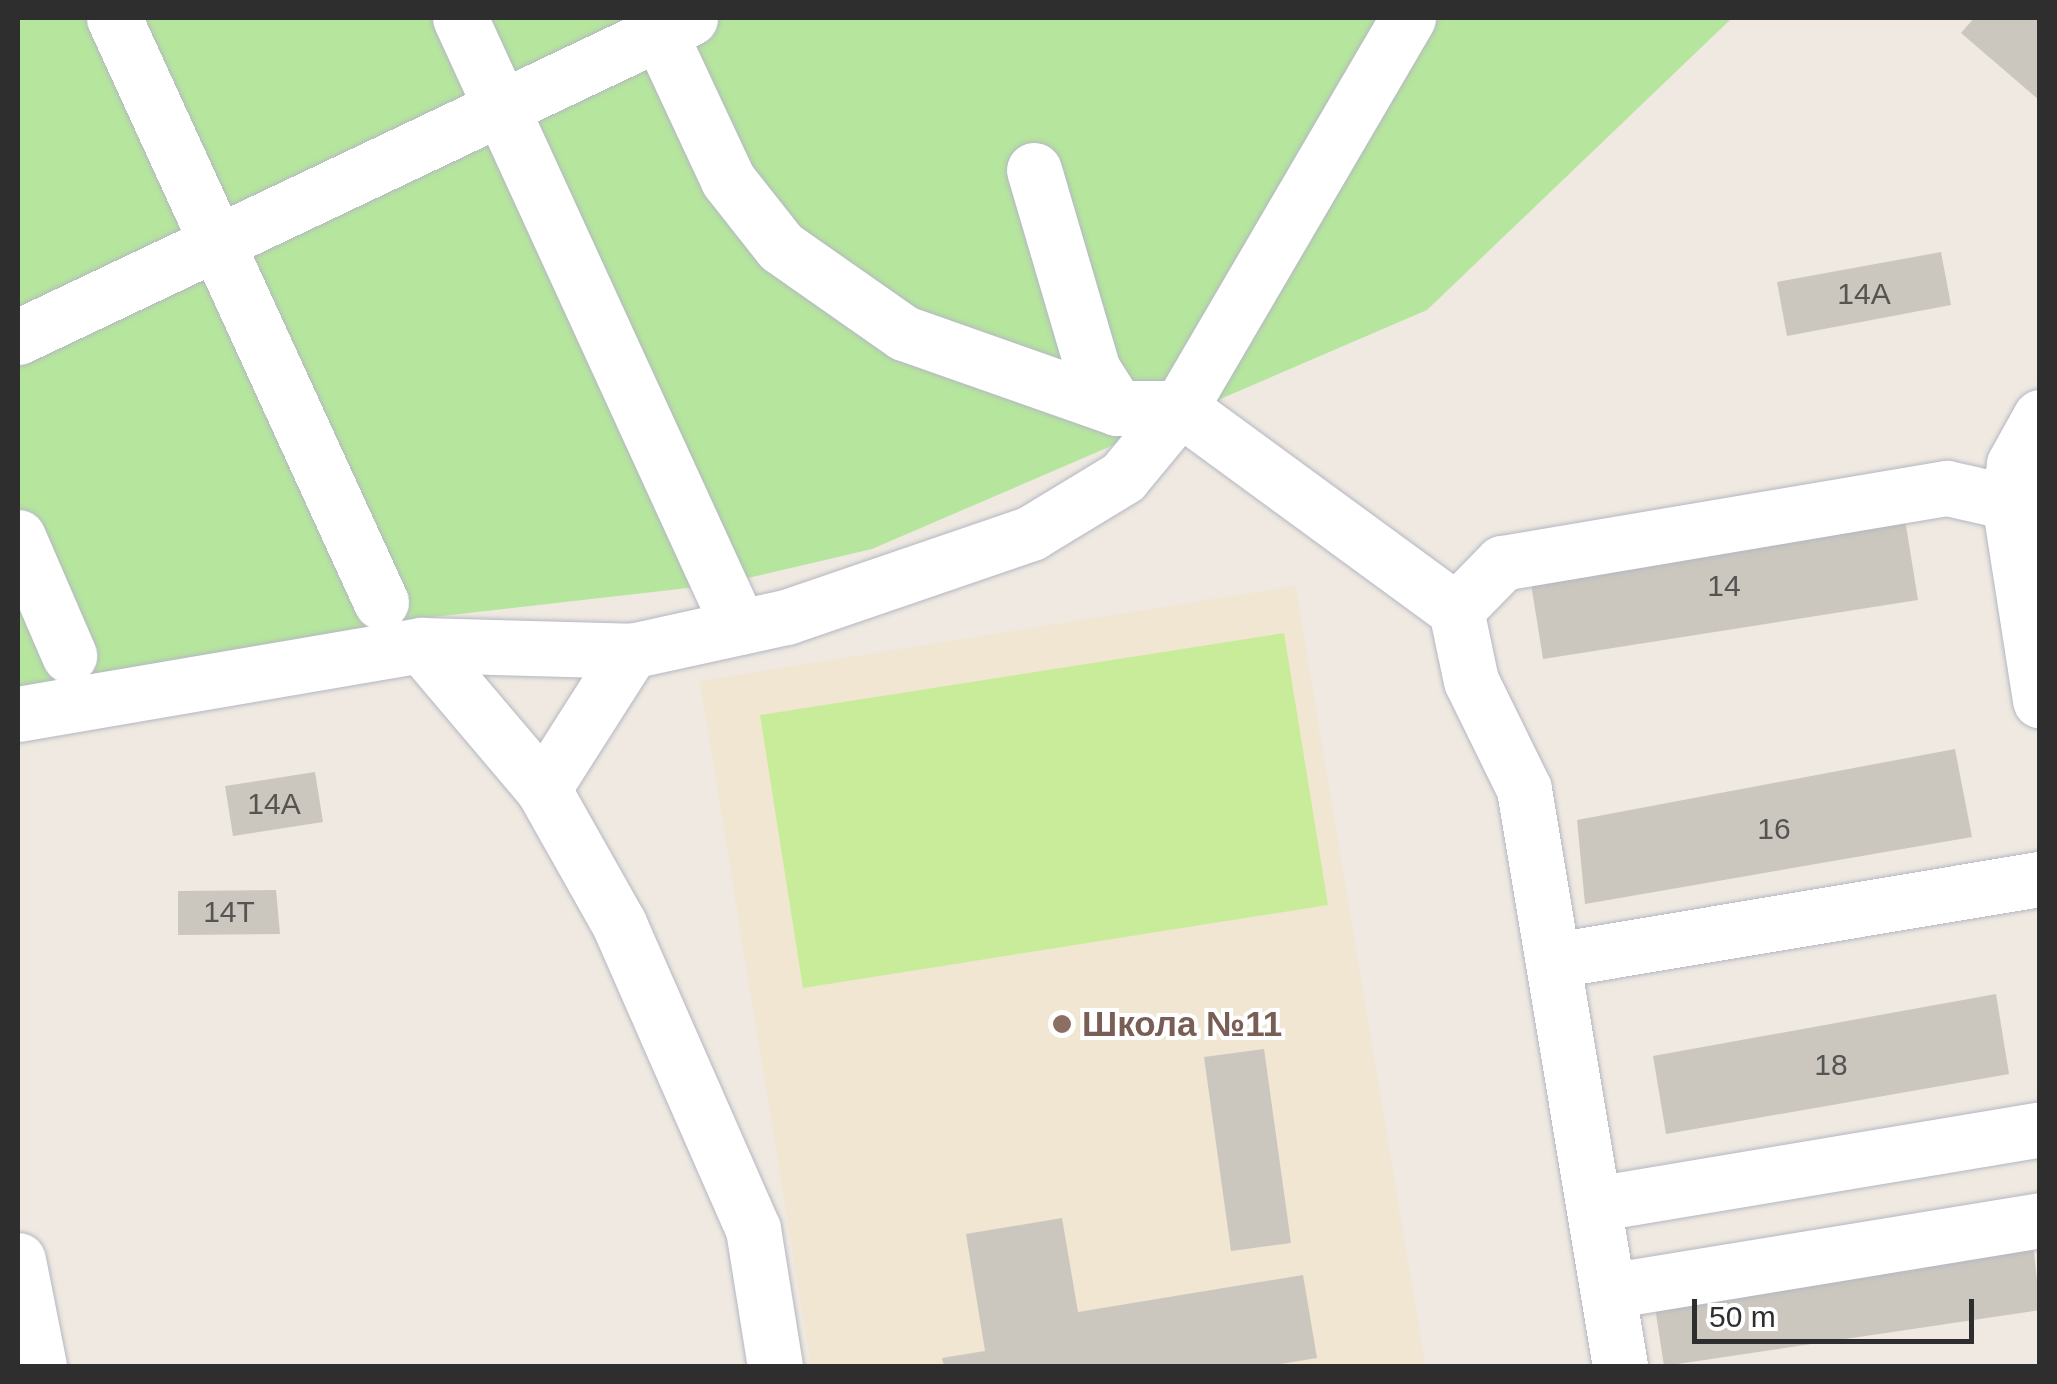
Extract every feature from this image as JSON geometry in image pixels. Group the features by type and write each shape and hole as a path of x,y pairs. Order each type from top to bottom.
{"street":[{"path":"114,18 219,238 381,602"},
{"path":"460,18 739,627"},
{"path":"18,714 421,645 631,651 739,627 1032,532 1123,477 1180,408 1408,18"},
{"path":"18,337 219,238 674,25 728,180 781,247 904,332 1118,408 1180,408 1456,610 1471,681 1524,789 1620,1366"},
{"path":"1034,170 1094,370 1118,408"},
{"path":"2040,417 2014,464 2009,502 2034,632 2040,702"},
{"path":"1456,610 1502,563 1948,488 2009,502"},
{"path":"18,536 69,656"},
{"path":"421,645 542,790 619,924 753,1229 775,1366"},
{"path":"542,790 631,651"},
{"path":"1555,960 2040,879"},
{"path":"1594,1204 2040,1129"},
{"path":"1608,1291 2040,1220"},
{"path":"18,1260 39,1366"}],"shaded area":[{"name":"Школа №11","path":"1295,586 1425,1366 811,1366 700,681"}],"green space":[{"path":"18,18 1732,18 1427,310 872,549 723,584 397,621 18,690"},
{"path":"1284,633 1328,905 803,988 760,715"}],"building":[{"path":"1974,18 2040,18 2040,101 1961,33"},
{"path":"1941,252 1951,305 1787,336 1777,282"},
{"path":"1904,513 1918,600 1543,659 1529,571"},
{"path":"1955,749 1972,837 1585,904 1577,820"},
{"path":"315,772 323,822 233,836 225,786"},
{"path":"276,890 280,934 178,935 178,891"},
{"path":"1996,994 2009,1074 1666,1134 1653,1056"},
{"path":"1264,1049 1291,1243 1231,1251 1204,1057"},
{"path":"1062,1218 1078,1312 1303,1275 1317,1358 1268,1366 944,1366 942,1358 985,1351 966,1234"},
{"path":"2033,1243 2040,1310 1664,1366 1654,1301"}],"place":[{"name":"Школа №11","path":"1062,1024"}]}
